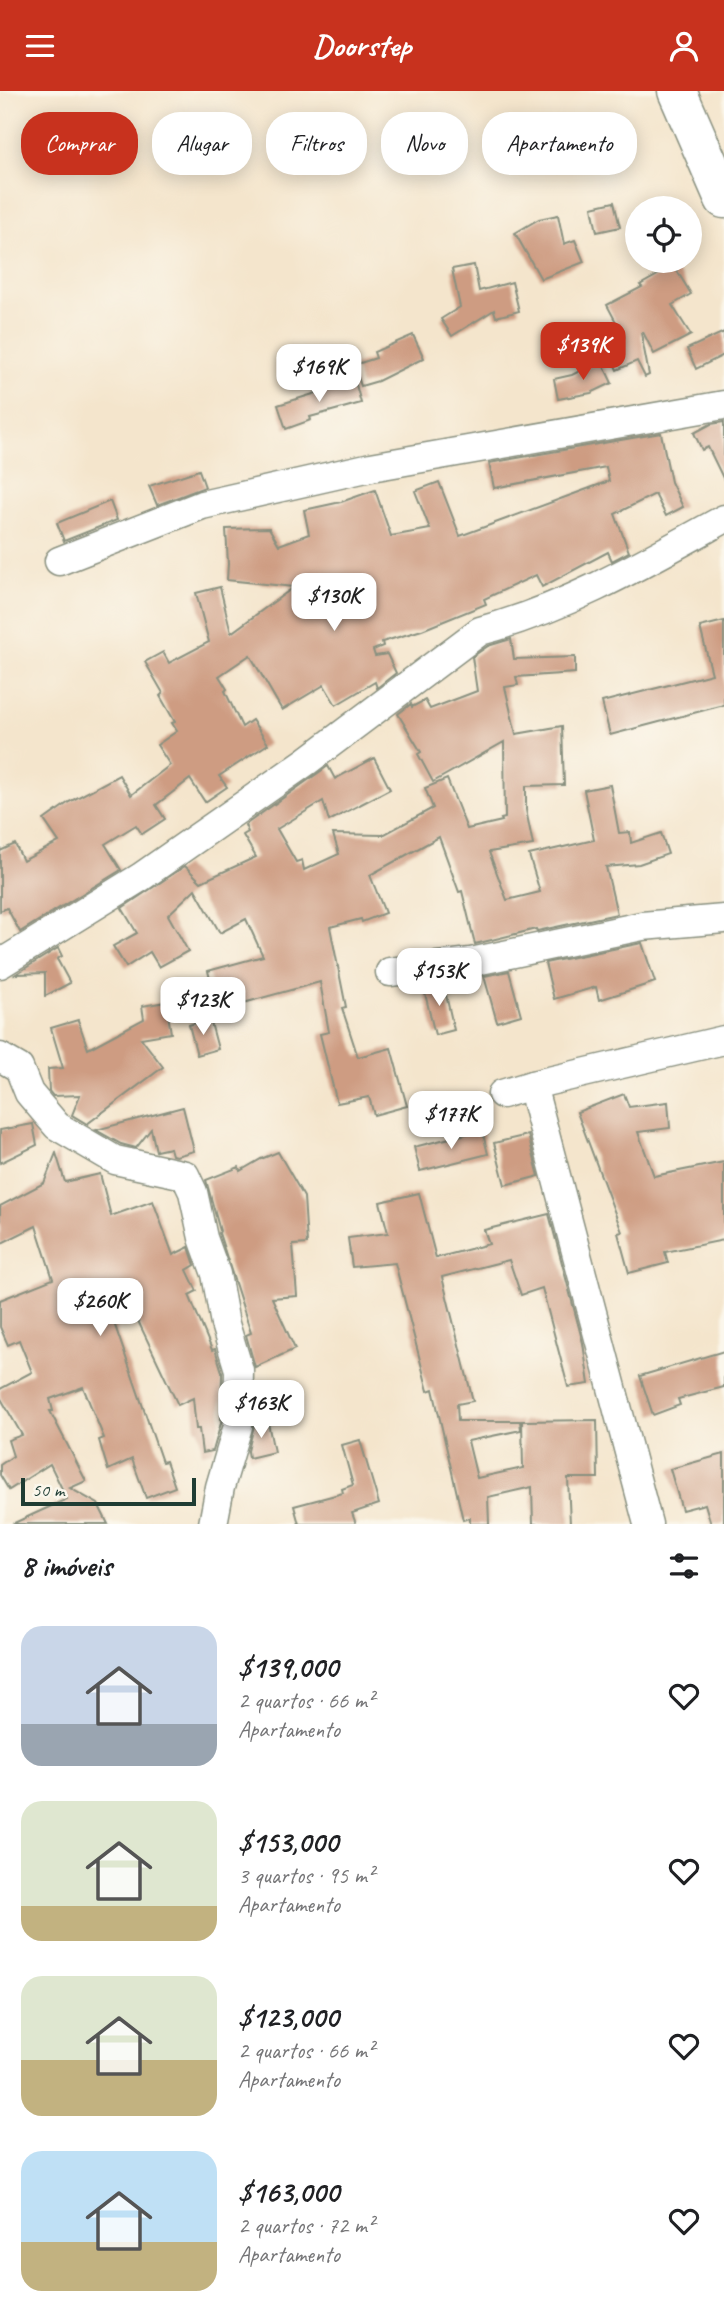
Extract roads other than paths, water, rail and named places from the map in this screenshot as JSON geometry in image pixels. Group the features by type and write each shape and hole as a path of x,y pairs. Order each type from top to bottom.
{"highway":[{"path":"677,91 724,199"}],"street":[{"path":"59,561 202,505 371,467 724,405"},
{"path":"0,964 141,877 307,761 480,631 503,625 580,594 646,562 724,519"},
{"path":"390,972 471,962 642,926 724,919"},
{"path":"502,1094 724,1040"},
{"path":"0,1057 19,1068 29,1093 57,1126 115,1160 185,1175 193,1192 239,1370 239,1426 220,1487 213,1524"},
{"path":"532,1085 648,1524"}]}
